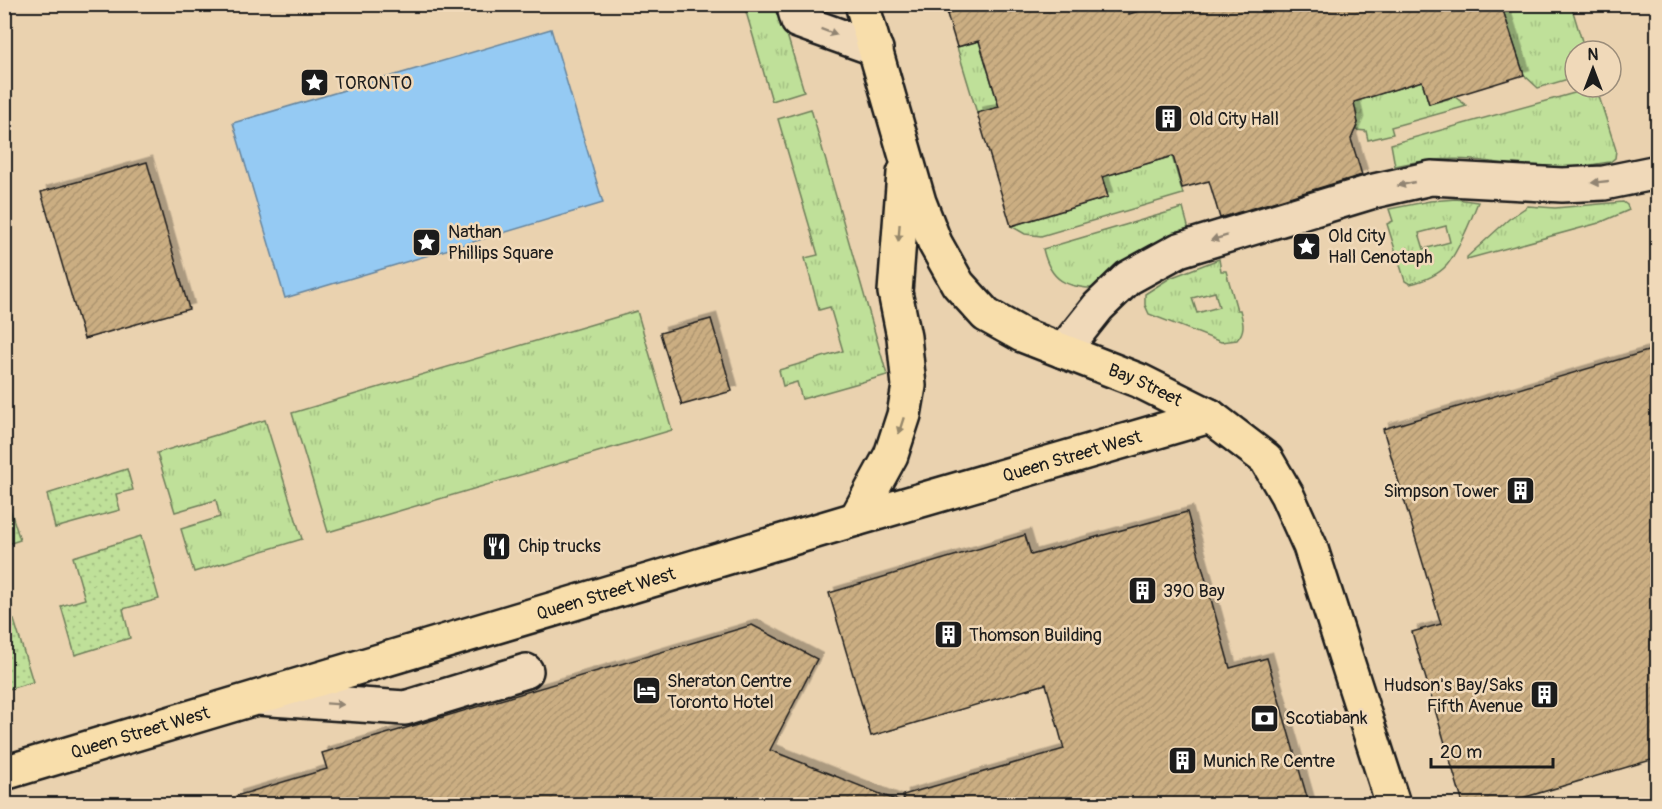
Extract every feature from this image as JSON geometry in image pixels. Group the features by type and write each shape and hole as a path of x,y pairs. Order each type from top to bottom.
{"main road":[{"name":"Bay Street","path":"862,4 923,212 935,243 958,284 986,315 1022,335 1140,381 1210,416 1266,459 1287,495 1310,546 1393,804"},
{"path":"856,519 891,455 904,415 909,386 904,338 895,292 905,154"},
{"name":"Queen Street West","path":"4,773 1210,416"}],"lane":[{"path":"793,4 798,21 876,49"},
{"path":"1063,351 1098,307 1128,278 1179,250 1364,194 1431,178 1562,185 1604,183 1658,172"},
{"path":"255,698 405,708 526,671"}],"green space":[{"path":"744,5 778,5 804,91 772,101"},
{"path":"1501,5 1571,5 1581,39 1563,39 1563,81 1538,88 1524,75"},
{"path":"979,41 999,107 977,113 957,47"},
{"path":"1422,81 1429,104 1455,97 1467,106 1391,127 1393,134 1368,140 1366,131 1356,130 1358,123 1346,104"},
{"path":"1563,96 1563,99 1600,99 1616,150 1615,158 1610,162 1560,169 1453,159 1395,166 1391,144"},
{"path":"811,109 887,375 802,399 797,382 783,386 779,370 843,351 830,307 819,310 805,258 818,255 778,119"},
{"path":"1172,156 1183,194 1041,236 1025,234 1011,226 1108,197 1102,177"},
{"path":"1456,199 1478,202 1460,243 1447,265 1430,277 1410,284 1405,281 1387,224 1393,221 1389,209 1430,201","holes":["1446,226 1450,242 1424,249 1419,233"]},
{"path":"1623,202 1629,210 1599,223 1467,259 1509,219 1528,206 1555,208"},
{"path":"1183,208 1189,230 1159,241 1126,261 1097,289 1061,281 1050,269 1046,260 1043,249"},
{"path":"1219,259 1221,271 1226,271 1237,310 1240,310 1242,318 1243,329 1237,340 1221,342 1149,314 1145,305 1145,294 1170,278","holes":["1215,292 1219,307 1197,313 1192,298"]},
{"path":"637,311 672,430 328,532 292,413"},
{"path":"265,420 302,539 194,572 181,529 220,517 216,500 175,512 157,453"},
{"path":"127,469 133,490 116,494 120,510 55,528 47,494"},
{"path":"4,490 20,540 5,545 4,545"},
{"path":"141,536 159,599 123,609 130,638 75,655 61,606 85,599 73,557"},
{"path":"14,620 33,682 5,690 5,622"}],"water":[{"path":"551,29 603,203 285,298 233,123"}],"building":[{"name":"Old City Hall","path":"950,4 1126,4 1129,14 1162,4 1501,4 1524,75 1429,104 1422,81 1354,102 1358,123 1351,139 1362,175 1220,218 1209,181 1182,188 1173,156 1102,177 1108,197 1011,226 977,113 999,107 979,41 957,47 947,14 952,12"},
{"path":"147,162 189,309 84,339 41,192"},
{"path":"711,319 732,391 682,405 660,333"},
{"path":"1658,348 1658,758 1502,804 1463,804 1412,632 1441,624 1383,429"},
{"path":"1187,512 1230,668 1267,658 1309,804 904,804 903,795 1064,749 1046,684 871,736 829,593 1025,535 1031,555"},
{"name":"Sheraton Centre Toronto Hotel","path":"752,625 817,659 770,750 902,804 237,804 236,796 327,769 322,753"}],"place":[{"name":"TORONTO","path":"314,83"},
{"name":"Old City Hall","path":"1168,119"},
{"name":"Nathan Phillips Square","path":"427,242"},
{"name":"Old City Hall Cenotaph","path":"1307,246"},
{"name":"Simpson Tower","path":"1520,491"},
{"name":"Chip trucks","path":"497,546"},
{"name":"390 Bay","path":"1142,591"},
{"name":"Thomson Building","path":"948,635"},
{"name":"Sheraton Centre Toronto Hotel","path":"646,691"},
{"name":"Hudson's Bay/Saks Fifth Avenue","path":"1544,695"},
{"name":"Scotiabank","path":"1264,718"},
{"name":"Munich Re Centre","path":"1182,761"}]}
